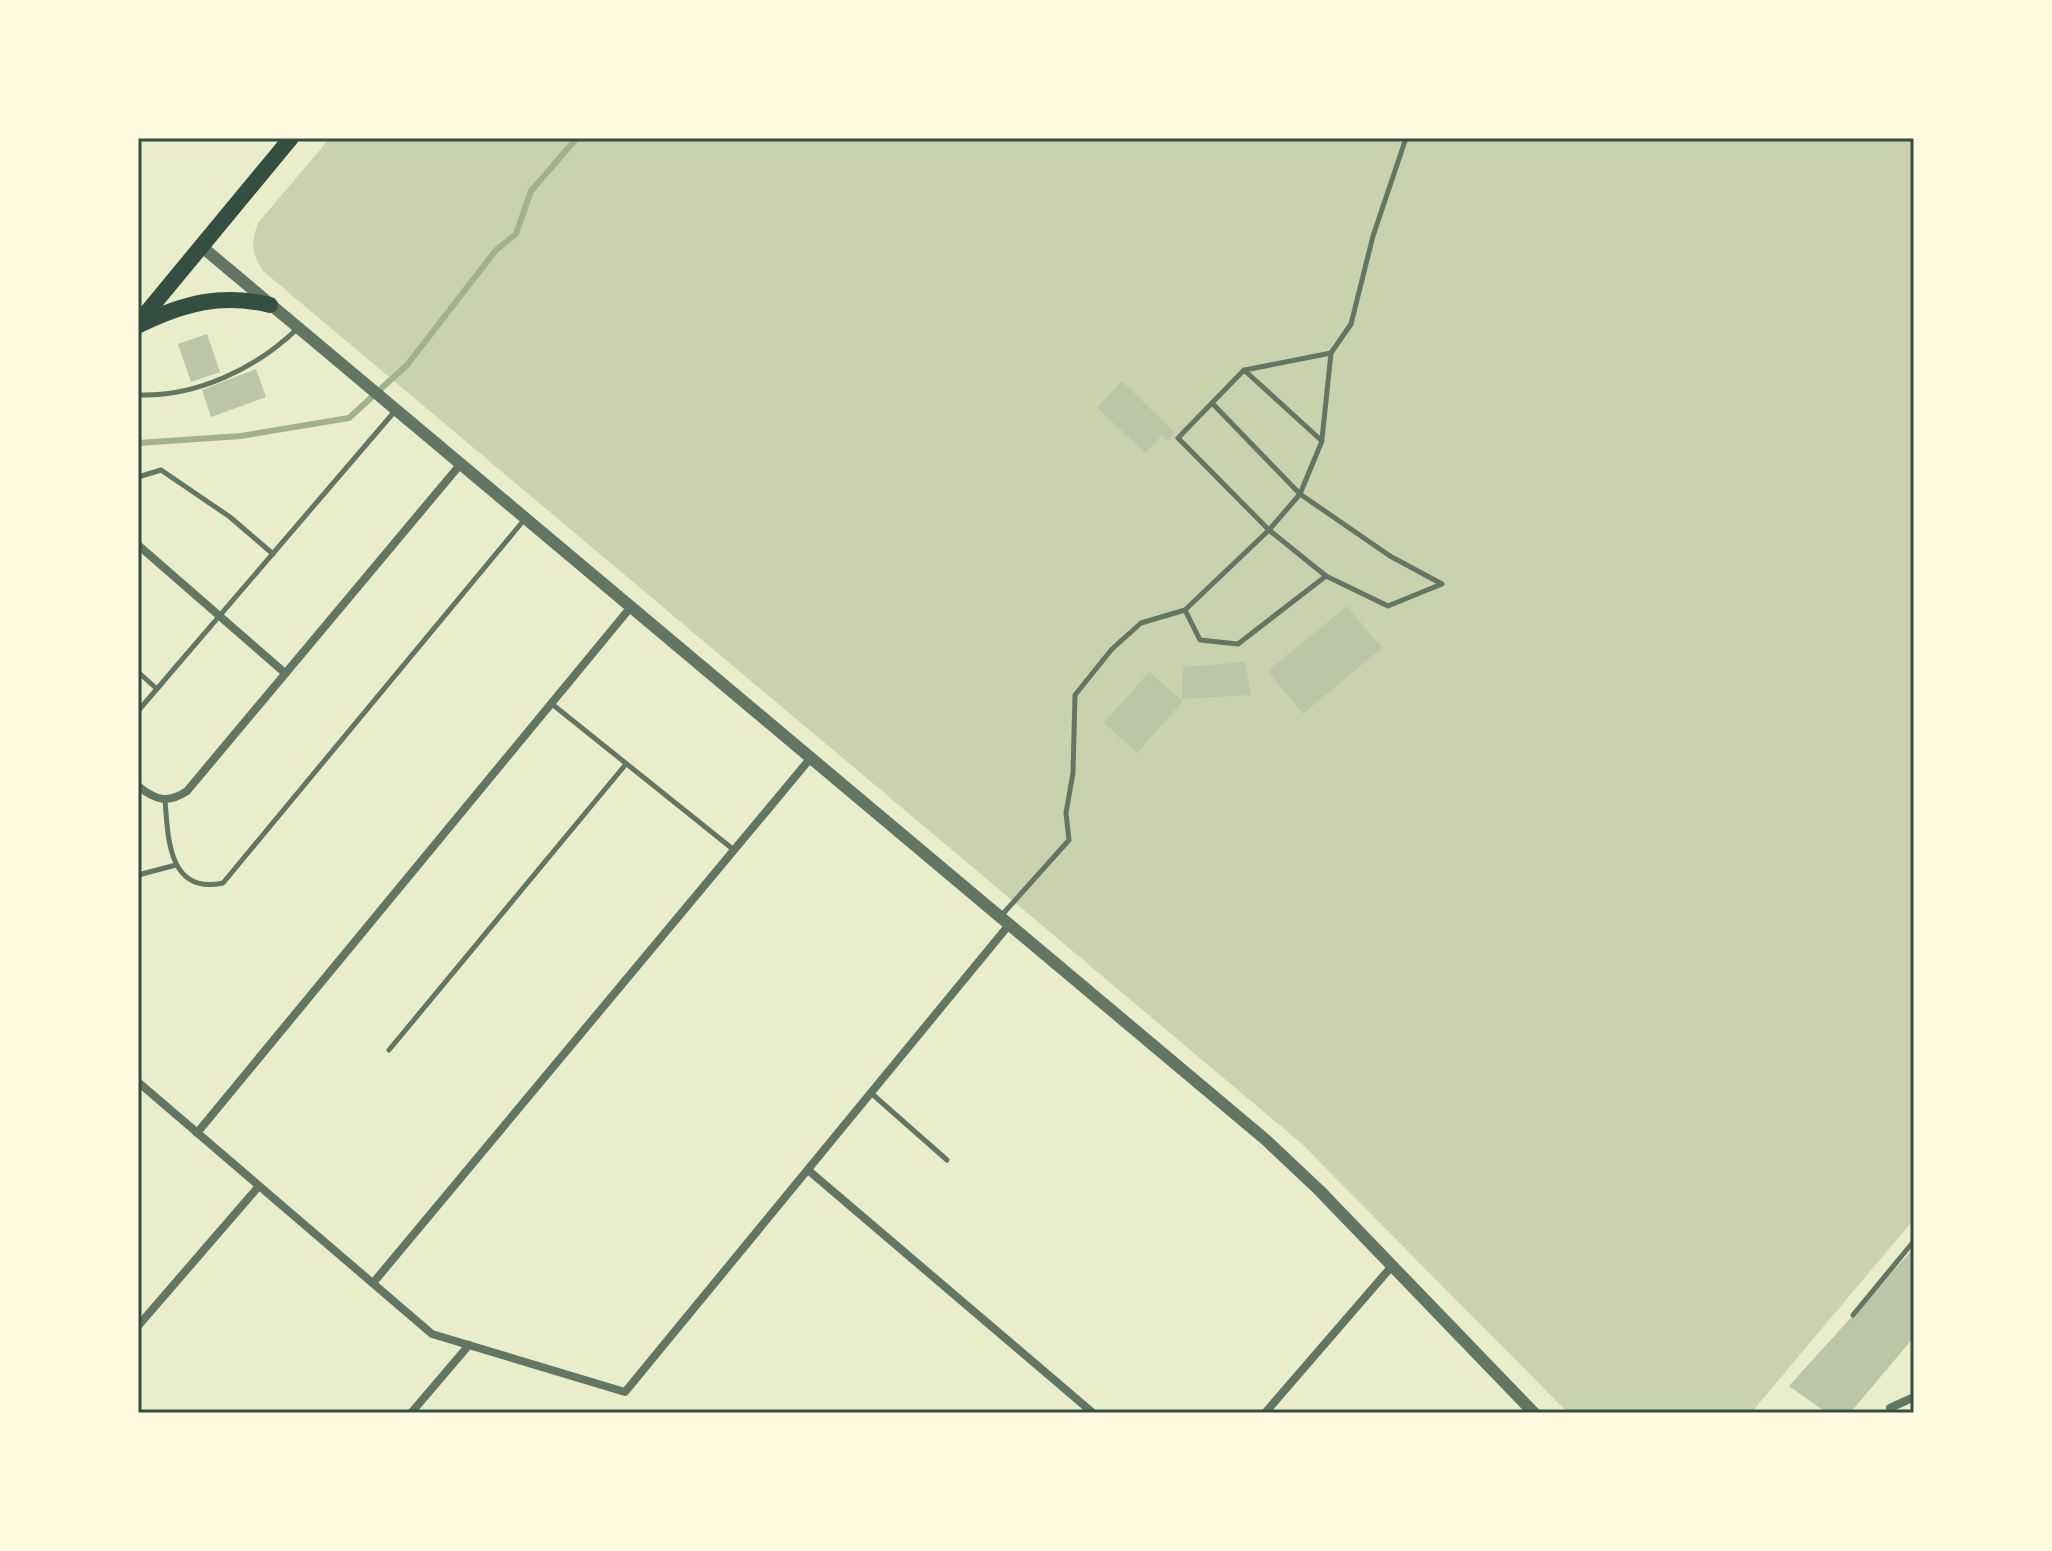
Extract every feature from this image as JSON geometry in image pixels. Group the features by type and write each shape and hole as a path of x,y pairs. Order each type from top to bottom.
{"highway":[{"path":"138,324 291,138"},
{"path":"138,324 189,304 215,298 242,298 270,305"}],"street":[{"path":"201,246 809,760 1266,1140 1534,1413"},
{"path":"138,786 150,796 167,800 187,791 459,466"},
{"path":"138,545 285,673"},
{"path":"197,1133 630,608"},
{"path":"373,1283 809,760"},
{"path":"138,1082 432,1334 625,1392 871,1093 1003,922"},
{"path":"808,1170 1093,1413"},
{"path":"138,1326 259,1186"},
{"path":"1265,1413 1392,1266"},
{"path":"411,1413 469,1345"},
{"path":"1890,1408 1914,1397"}],"lane":[{"path":"1003,922 1069,840 1066,813 1073,773 1075,695 1112,649 1141,623 1185,610 1269,530 1300,494 1322,441 1331,353 1351,324 1373,236 1406,138"},
{"path":"138,395 160,395 190,389 247,367 273,352 298,328"},
{"path":"1212,403 1300,494 1390,556 1442,584 1388,606 1326,576 1269,530 1178,438 1244,370 1331,353"},
{"path":"1244,370 1322,441"},
{"path":"138,711 395,411"},
{"path":"138,477 161,470 230,517 273,554"},
{"path":"167,800 169,854 176,865 197,883 208,886 223,883 524,520"},
{"path":"1185,610 1200,640 1238,644 1326,576"},
{"path":"138,672 157,689"},
{"path":"552,704 734,850"},
{"path":"389,1050 626,764"},
{"path":"138,875 176,865"},
{"path":"871,1093 947,1160"},
{"path":"1853,1315 1914,1241"}],"green space":[{"path":"330,138 1914,138 1914,1219 1751,1413 1568,1413 1301,1143 263,271 253,248 258,223"}],"building":[{"path":"207,334 220,372 191,382 178,344"},
{"path":"256,369 266,397 211,417 202,390"},
{"path":"1122,381 1175,433 1168,441 1162,435 1145,453 1097,407"},
{"path":"1347,606 1382,648 1303,714 1268,671"},
{"path":"1245,662 1251,695 1182,699 1183,667"},
{"path":"1149,672 1183,701 1137,753 1104,723"},
{"path":"1914,1248 1914,1337 1850,1413 1827,1413 1789,1386"}],"waterway":[{"path":"138,443 241,436 349,418 407,365 496,250 516,234 531,191 577,138"}]}
